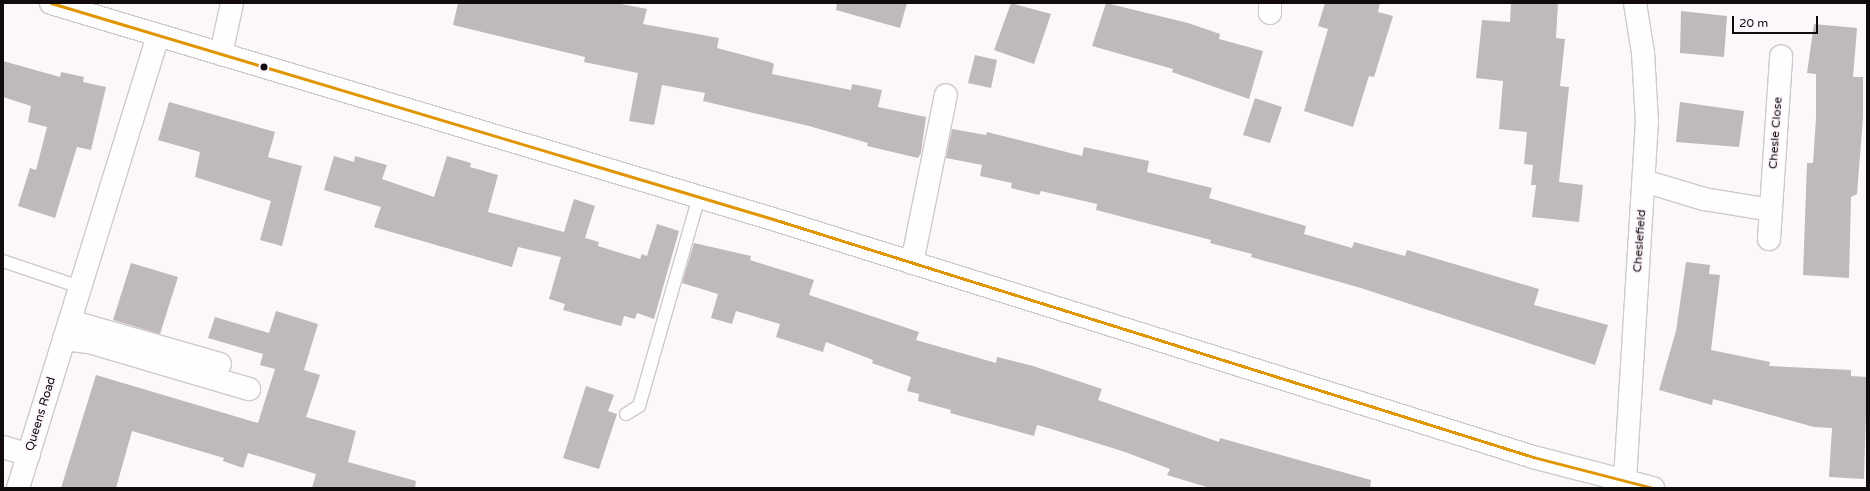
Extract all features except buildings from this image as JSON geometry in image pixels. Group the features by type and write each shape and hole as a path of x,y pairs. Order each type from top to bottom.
{"street":[{"path":"51,3 699,197 1533,457 1653,488"},
{"path":"220,54 232,3"},
{"name":"Cheslefield","path":"1625,480 1644,182 1647,94 1635,3"},
{"name":"Queens Road","path":"18,488 158,35"},
{"name":"Chesle Close","path":"1769,239 1781,56"},
{"path":"912,263 946,95"},
{"path":"1644,182 1704,199 1771,210"},
{"path":"67,330 220,364"},
{"path":"67,330 89,342 249,389"},
{"path":"3,448 29,455"}],"lane":[{"path":"626,414 638,406 699,197"},
{"path":"3,261 80,287"}],"transit line":[{"path":"51,3 776,220 1533,457 1653,488"}]}
